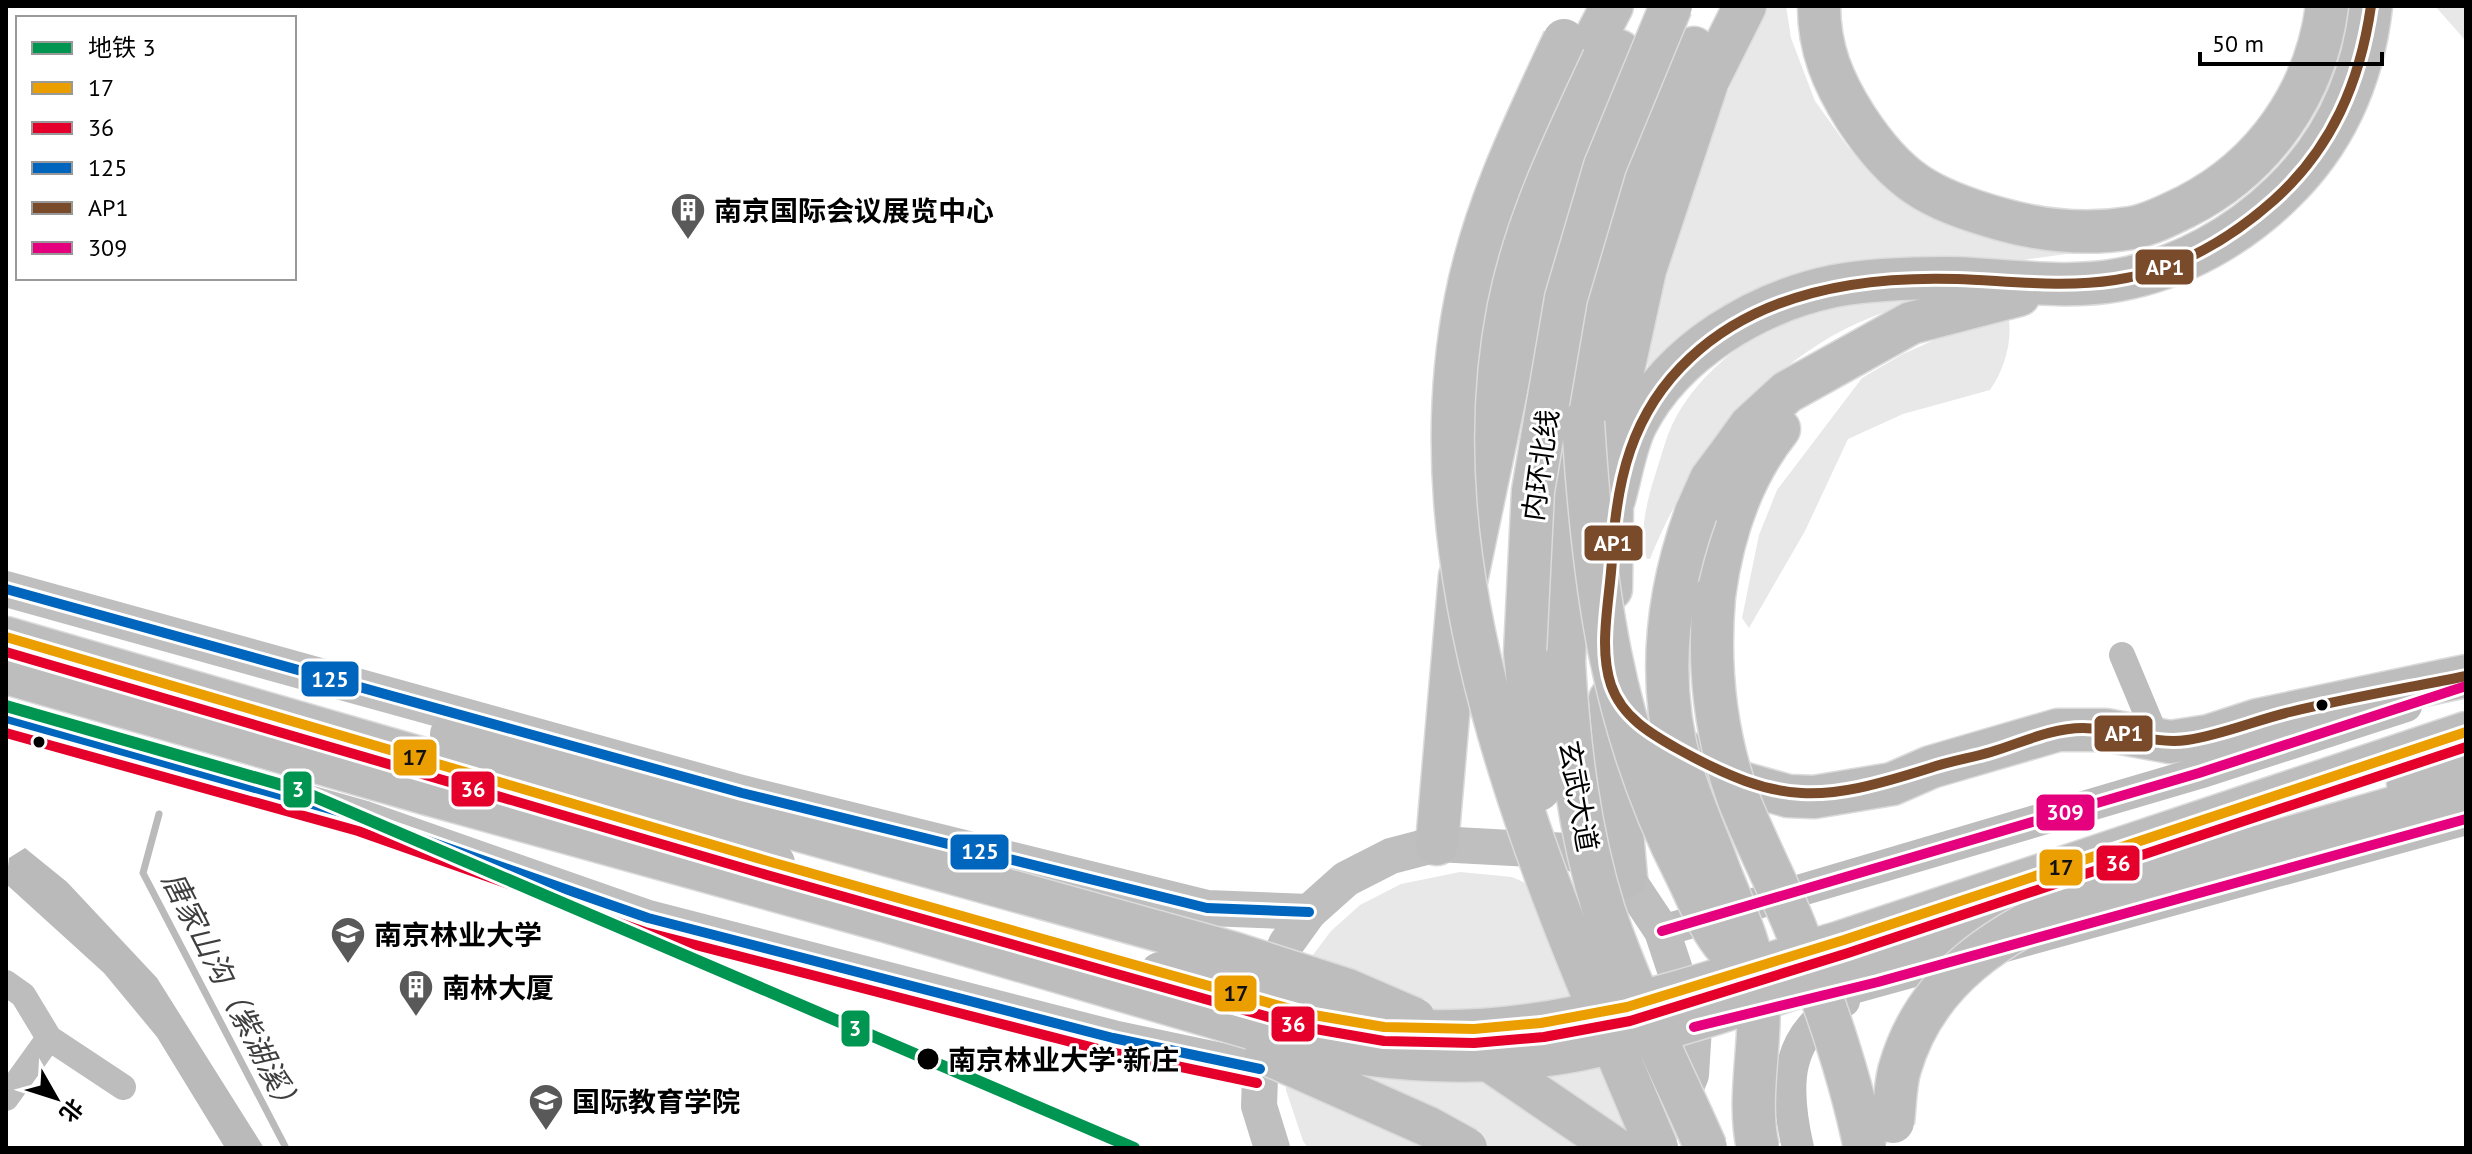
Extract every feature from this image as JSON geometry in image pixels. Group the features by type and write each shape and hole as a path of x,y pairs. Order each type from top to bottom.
{"highway":[{"path":"1437,844 1452,647 1495,284 1513,211 1567,93 1612,6"},
{"path":"1452,647 1524,305 1591,111 1639,6"},
{"name":"内环北线","path":"1570,941 1540,800 1525,653 1533,491 1570,283 1605,166 1671,6"},
{"name":"内环北线","path":"1583,422 1591,355 1614,262 1660,120 1713,6"},
{"path":"1745,6 1708,80 1645,270 1613,416 1611,456 1614,499 1608,664 1642,777 1677,857 1723,944 1757,982"},
{"path":"1819,6 1819,31 1833,82 1870,139 1912,185 1969,210 2035,229 2083,230 2133,228 2170,214 2212,193 2244,167 2271,140 2294,107 2322,43 2327,6"},
{"path":"1614,499 1635,426 1648,404 1693,353 1756,313 1793,297 1836,286 1884,281 1950,278 2059,285 2118,280 2186,259 2245,225 2273,202 2322,148 2342,113 2367,36 2371,6"},
{"path":"1573,23 1509,160 1477,250 1457,348 1454,409 1460,564 1513,774 1570,941 1661,1138"},
{"path":"1865,1148 1842,1054 1796,931 1739,800 1719,726 1713,694 1711,627 1719,554 1711,479 1750,426 1787,392 1838,363 1911,323 2059,285"},
{"path":"1583,422 1593,563 1608,664 1626,877"},
{"name":"玄武大道","path":"1583,422 1568,538 1564,663 1568,733 1579,806 1587,851 1605,914 1707,1148"},
{"path":"1715,511 1678,567 1668,628 1672,726 1681,769 1757,982 1760,1023 1754,1113 1758,1148"},
{"path":"1608,664 1621,707 1643,729 1742,783 1788,796 1814,797 1892,784 1931,767 2058,730 2084,728 2149,740 2180,741 2209,736 2258,720 2466,676"},
{"path":"1890,1148 1899,1068 1924,1011 1962,968 2011,930 2080,898 2466,787"}],"main road":[{"path":"6,589 742,793 1207,908 1309,912"},
{"path":"6,637 771,862 1292,1010 1384,1027 1474,1029 1541,1023 1627,1007 1844,940 2466,732"},
{"path":"6,674 889,923 1302,1044 1359,1057 1425,1062 1519,1059 1595,1048 1922,947 2466,765"},
{"path":"410,703 450,734 1233,952 1348,989 1395,1007 1446,1035 1517,1078 1616,1148"},
{"path":"6,718 362,818 648,918 1113,1038 1260,1069"},
{"path":"362,818 427,814 1154,1012 1272,1057 1467,1148"},
{"path":"1272,1148 1259,1106 1260,1069 1266,988 1286,944 1309,912 1346,879 1391,856 1437,844 1568,851 1626,877 1662,931 1694,1027 1691,1075 1661,1138 1707,1148"}],"street":[{"path":"2122,655 2150,722"},
{"path":"1662,931 2199,773 2466,686"},
{"path":"1694,1027 1878,982 2466,819"},
{"path":"1798,1148 1790,1113 1789,1067 1804,1034 1830,1009 1878,982"},
{"path":"6,983 23,995 49,1038 123,1087"},
{"path":"6,1098 49,1038"}],"shaded area":[{"path":"1764,6 1786,6 1791,38 1815,101 1848,147 1888,186 2080,252 2017,261 1922,257 1848,263 1649,370 1648,346 1671,251 1712,133"},
{"path":"2435,6 2466,6 2466,41"},
{"path":"1941,292 1849,327 1815,346 1784,369 1755,396 1705,456 1684,489 1650,559 1647,559 1643,538 1645,514 1668,434 1687,399 1705,377 1750,340 1801,314 1855,299"},
{"path":"2009,321 2008,348 2003,366 1990,390 1903,414 1848,439 1805,531 1749,628 1742,618 1759,535 1777,490 1862,378 1903,354 1943,336"},
{"path":"25,848 67,882 157,978 264,1148 225,1148 157,1037 104,973 6,884 9,858"},
{"path":"1460,872 1512,877 1564,900 1648,1066 1641,1106 1621,1148 1308,1148 1303,1141 1286,1090 1283,1044 1307,963 1331,931 1360,905 1401,884"}],"waterway":[{"name":"唐家山沟（紫湖溪）","path":"159,814 143,873 286,1148"}],"metro line":[{"name":"3","path":"6,706 299,790 1134,1148"}],"transit line":[{"name":"AP1","path":"2371,6 2351,87 2327,136 2312,158 2257,215 2200,252 2159,269 2115,280 2056,284 1921,279 1850,285 1815,292 1748,317 1718,335 1690,358 1653,402 1640,425 1623,476 1614,530 1606,622 1607,670 1622,706 1638,723 1658,737 1745,781 1801,793 1859,788 1892,780 2059,730 2096,729 2161,740 2187,740 2277,715 2466,676"},
{"name":"125","path":"6,589 742,793 1207,908 1309,912"},
{"name":"17","path":"6,637 771,862 1308,1014 1384,1027 1474,1029 1541,1023 1627,1007 1844,940 2466,732"},
{"name":"36","path":"6,652 767,875 1304,1027 1384,1041 1474,1043 1544,1037 1630,1021 1848,953 2466,747"},
{"name":"309","path":"1662,931 2199,773 2466,686"},
{"name":"125","path":"6,718 362,818 648,918 1113,1038 1260,1069"},
{"name":"36","path":"6,733 358,831 645,932 1110,1052 1257,1083"},
{"name":"309","path":"1694,1027 1878,982 2466,819"}],"place":[{"name":"南京国际会议展览中心","path":"688,241"},
{"name":"南京林业大学","path":"348,965"},
{"name":"南林大厦","path":"416,1018"},
{"name":"南京林业大学·新庄","path":"928,1059"},
{"name":"国际教育学院","path":"546,1132"}]}
